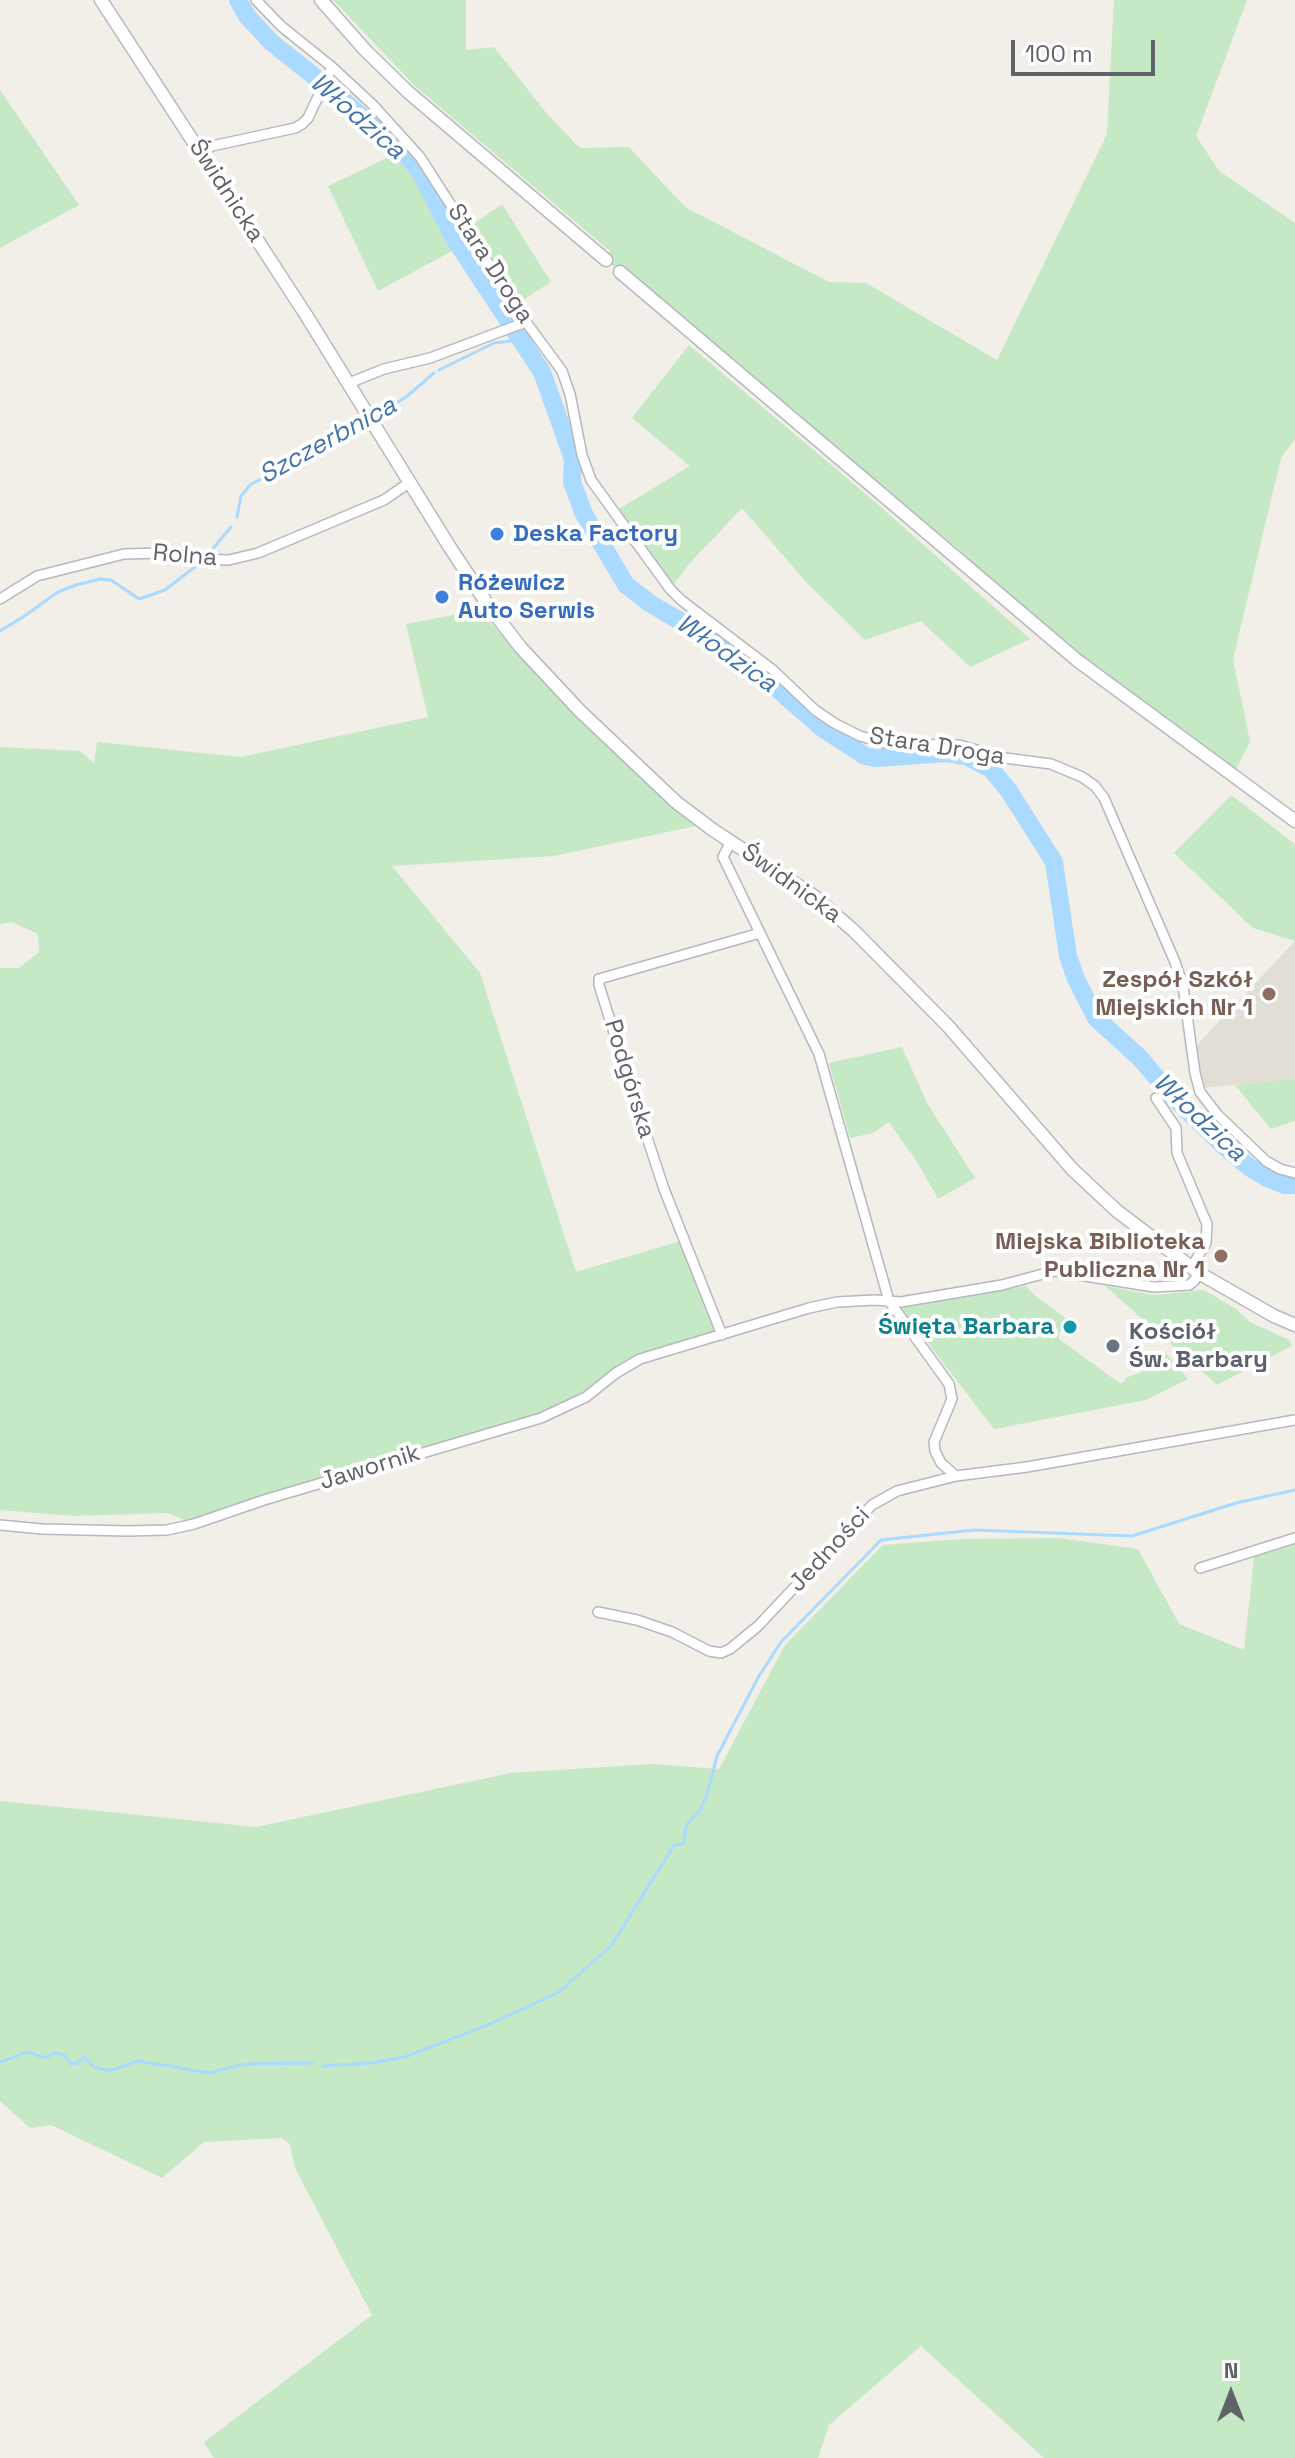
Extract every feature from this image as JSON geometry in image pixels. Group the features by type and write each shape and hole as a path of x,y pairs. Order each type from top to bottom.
{"street":[{"name":"Świdnicka","path":"101,0 349,383 488,605 521,648 641,771 698,819 803,888 854,931 948,1026 1072,1169 1117,1211 1195,1271 1295,1325"},
{"name":"Stara Droga","path":"256,0 281,26 390,121 420,157 523,323 562,371 591,480 670,589 692,610 773,670 815,710 860,736 889,744 959,745 1005,758 1051,764 1095,786 1104,798 1175,962 1183,986 1200,1092 1217,1114 1266,1161 1295,1173"},
{"path":"321,0 408,92 606,260"},
{"path":"201,153 212,146 295,128 308,118 331,69"},
{"path":"620,272 1078,661 1295,821"},
{"path":"349,383 384,369 430,358 523,323"},
{"name":"Rolna","path":"0,599 37,576 124,554 161,553 229,560 244,557 384,500 410,482"},
{"path":"731,841 723,857 819,1054 889,1301 949,1384 952,1399 934,1442 941,1463 956,1476"},
{"name":"Podgórska","path":"722,1335 659,1174 599,979 760,933"},
{"path":"1156,1098 1176,1128 1177,1153 1207,1224 1206,1243 1195,1271"},
{"name":"Jawornik","path":"0,1525 128,1531 167,1530 194,1524 264,1500 541,1418 586,1397 640,1359 837,1302 901,1302 1002,1285 1054,1271 1154,1287 1189,1285 1194,1281 1195,1271"},
{"name":"Jedności","path":"598,1612 637,1620 672,1632 709,1651 721,1653 758,1626 872,1505 897,1491 956,1476 1027,1467 1295,1420"},
{"path":"1200,1568 1295,1538"}],"shaded area":[{"name":"Zespół Szkół Miejskich Nr 1","path":"1295,941 1295,1078 1205,1088 1195,1047"}],"green space":[{"path":"333,0 466,0 466,50 494,47 548,115 580,148 629,147 685,207 829,282 866,283 997,360 1107,134 1114,0 1247,0 1196,136 1219,171 1295,223 1295,439 1281,458 1233,659 1250,742 1233,775 1078,661 955,546 606,260 610,251 415,86"},
{"path":"0,90 79,205 0,248"},
{"path":"395,154 408,157 420,171 454,238 454,250 378,291 328,186"},
{"path":"502,204 551,282 520,302 472,225"},
{"path":"689,345 875,502 1030,639 970,667 921,621 865,640 807,583 742,508 689,564 670,589 614,512 690,466 632,418"},
{"path":"479,610 581,722 696,826 553,856 392,866 480,973 576,1272 684,1240 722,1335 640,1359 568,1407 194,1524 168,1513 73,1516 0,1510 0,968 19,968 39,952 38,934 12,922 0,924 0,747 80,751 94,763 97,742 241,757 428,717 406,624"},
{"path":"1231,795 1295,844 1295,941 1253,928 1174,853"},
{"path":"902,1047 927,1103 975,1178 938,1199 889,1122 873,1133 850,1138 829,1063"},
{"path":"1295,1078 1295,1121 1271,1129 1235,1085"},
{"path":"1026,1286 1068,1320 1059,1339 1118,1382 1122,1383 1142,1372 1164,1351 1188,1379 1146,1400 994,1429 901,1308"},
{"path":"1105,1286 1154,1295 1204,1290 1236,1309 1250,1322 1289,1340 1292,1346 1217,1385"},
{"path":"1295,1537 1295,2458 1044,2458 921,2346 829,2425 818,2458 214,2458 204,2442 372,2315 295,2168 290,2144 282,2138 204,2142 162,2178 51,2125 30,2128 0,2101 0,1801 256,1827 511,1773 652,1764 719,1769 785,1645 883,1545 961,1539 1059,1538 1138,1549 1179,1624 1244,1650 1255,1549"}],"waterway":[{"name":"Włodzica","path":"238,0 247,16 271,42 329,88 420,171 454,238 542,372 573,459 572,482 584,514 626,585 651,604 712,640 766,679 822,728 865,756 876,758 947,753 966,756 991,769 1009,791 1054,862 1068,956 1096,1018 1140,1058 1174,1098 1249,1167 1267,1178 1285,1185 1295,1185"},
{"name":"Szczerbnica","path":"439,370 494,343 519,340"},
{"name":"Szczerbnica","path":"373,417 406,397 434,373"},
{"name":"Szczerbnica","path":"237,517 241,496 250,485 366,421"},
{"name":"Szczerbnica","path":"205,558 231,527"},
{"name":"Szczerbnica","path":"0,631 58,592 76,585 100,579 111,580 139,599 165,590 200,563"},
{"path":"323,2066 405,2057 490,2024 559,1992 611,1946 674,1845 683,1844 687,1824 700,1811 707,1794 717,1756 759,1676 781,1642 881,1540 974,1530 1132,1536 1236,1503 1295,1490"},
{"path":"0,2062 27,2052 46,2058 54,2053 64,2055 71,2064 78,2063 84,2057 94,2067 109,2071 138,2061 209,2073 245,2064 312,2063"}],"place":[{"name":"Deska Factory","path":"497,534"},
{"name":"Różewicz Auto Serwis","path":"442,597"},
{"name":"Zespół Szkół Miejskich Nr 1","path":"1269,994"},
{"name":"Miejska Biblioteka Publiczna Nr 1","path":"1221,1256"},
{"name":"Święta Barbara","path":"1070,1327"},
{"name":"Kościół Św. Barbary","path":"1113,1346"}]}
